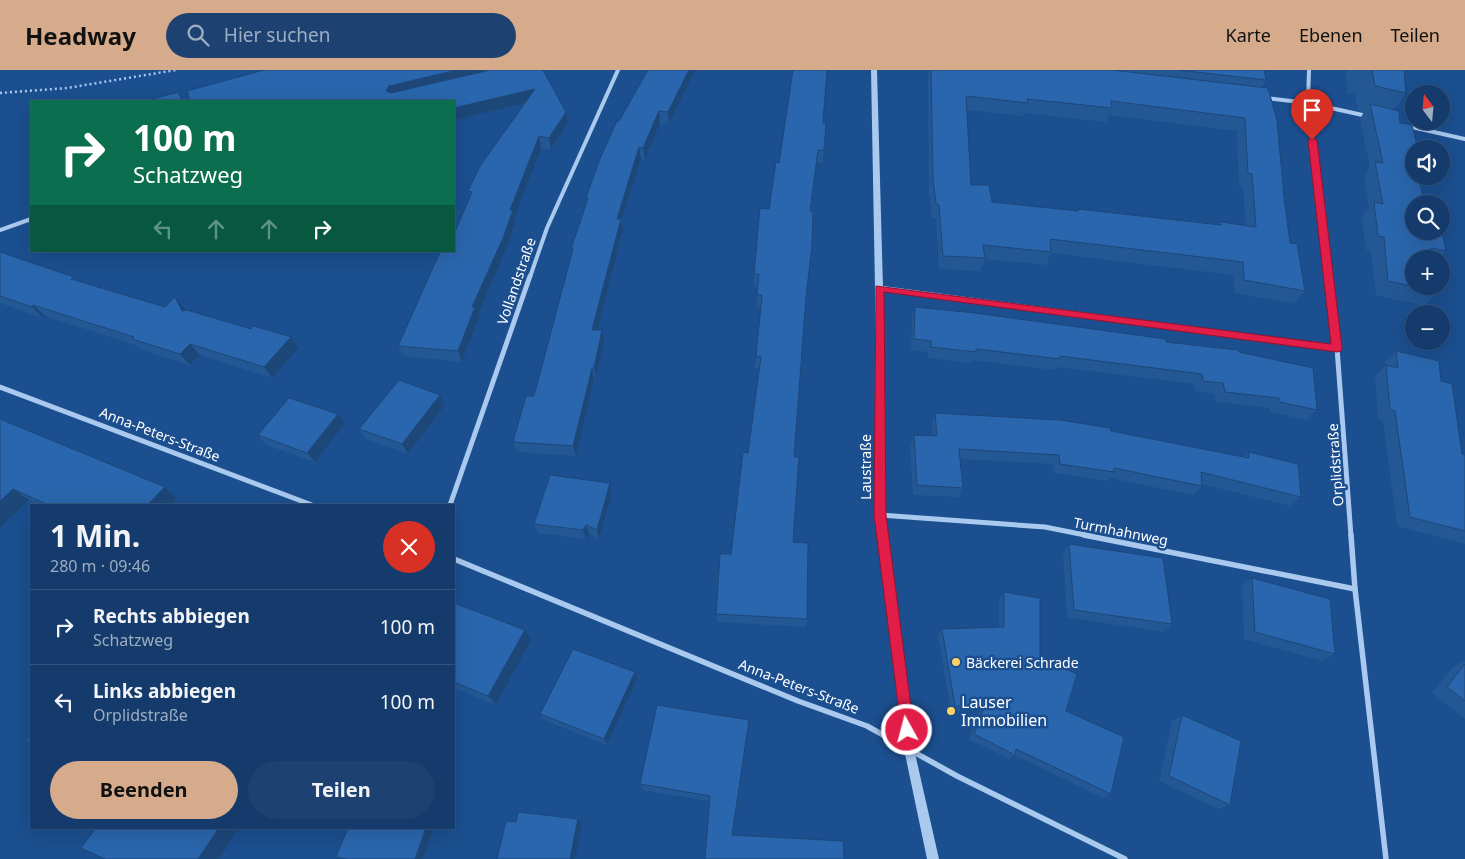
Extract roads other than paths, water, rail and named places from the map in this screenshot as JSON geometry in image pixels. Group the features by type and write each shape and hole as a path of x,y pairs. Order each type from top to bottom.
{"street":[{"name":"Vollandstraße","path":"450,504 547,228 618,70"},
{"name":"Laustraße","path":"874,70 879,288 880,515 909,749 933,859"},
{"name":"Orplidstraße","path":"1308,70 1308,103 1337,348 1355,589 1386,859"},
{"path":"1258,97 1308,103 1373,118"},
{"path":"1400,124 1465,139"},
{"path":"0,230 30,219"},
{"path":"879,288 1337,348"},
{"name":"Anna-Peters-Straße","path":"0,387 309,504"},
{"name":"Turmhahnweg","path":"880,515 1046,527 1355,589"},
{"name":"Anna-Peters-Straße","path":"455,559 798,701 866,726 957,776 1125,859"}],"place":[{"name":"Bäckerei Schrade","path":"956,662"},
{"name":"Lauser Immobilien","path":"951,711"}]}
